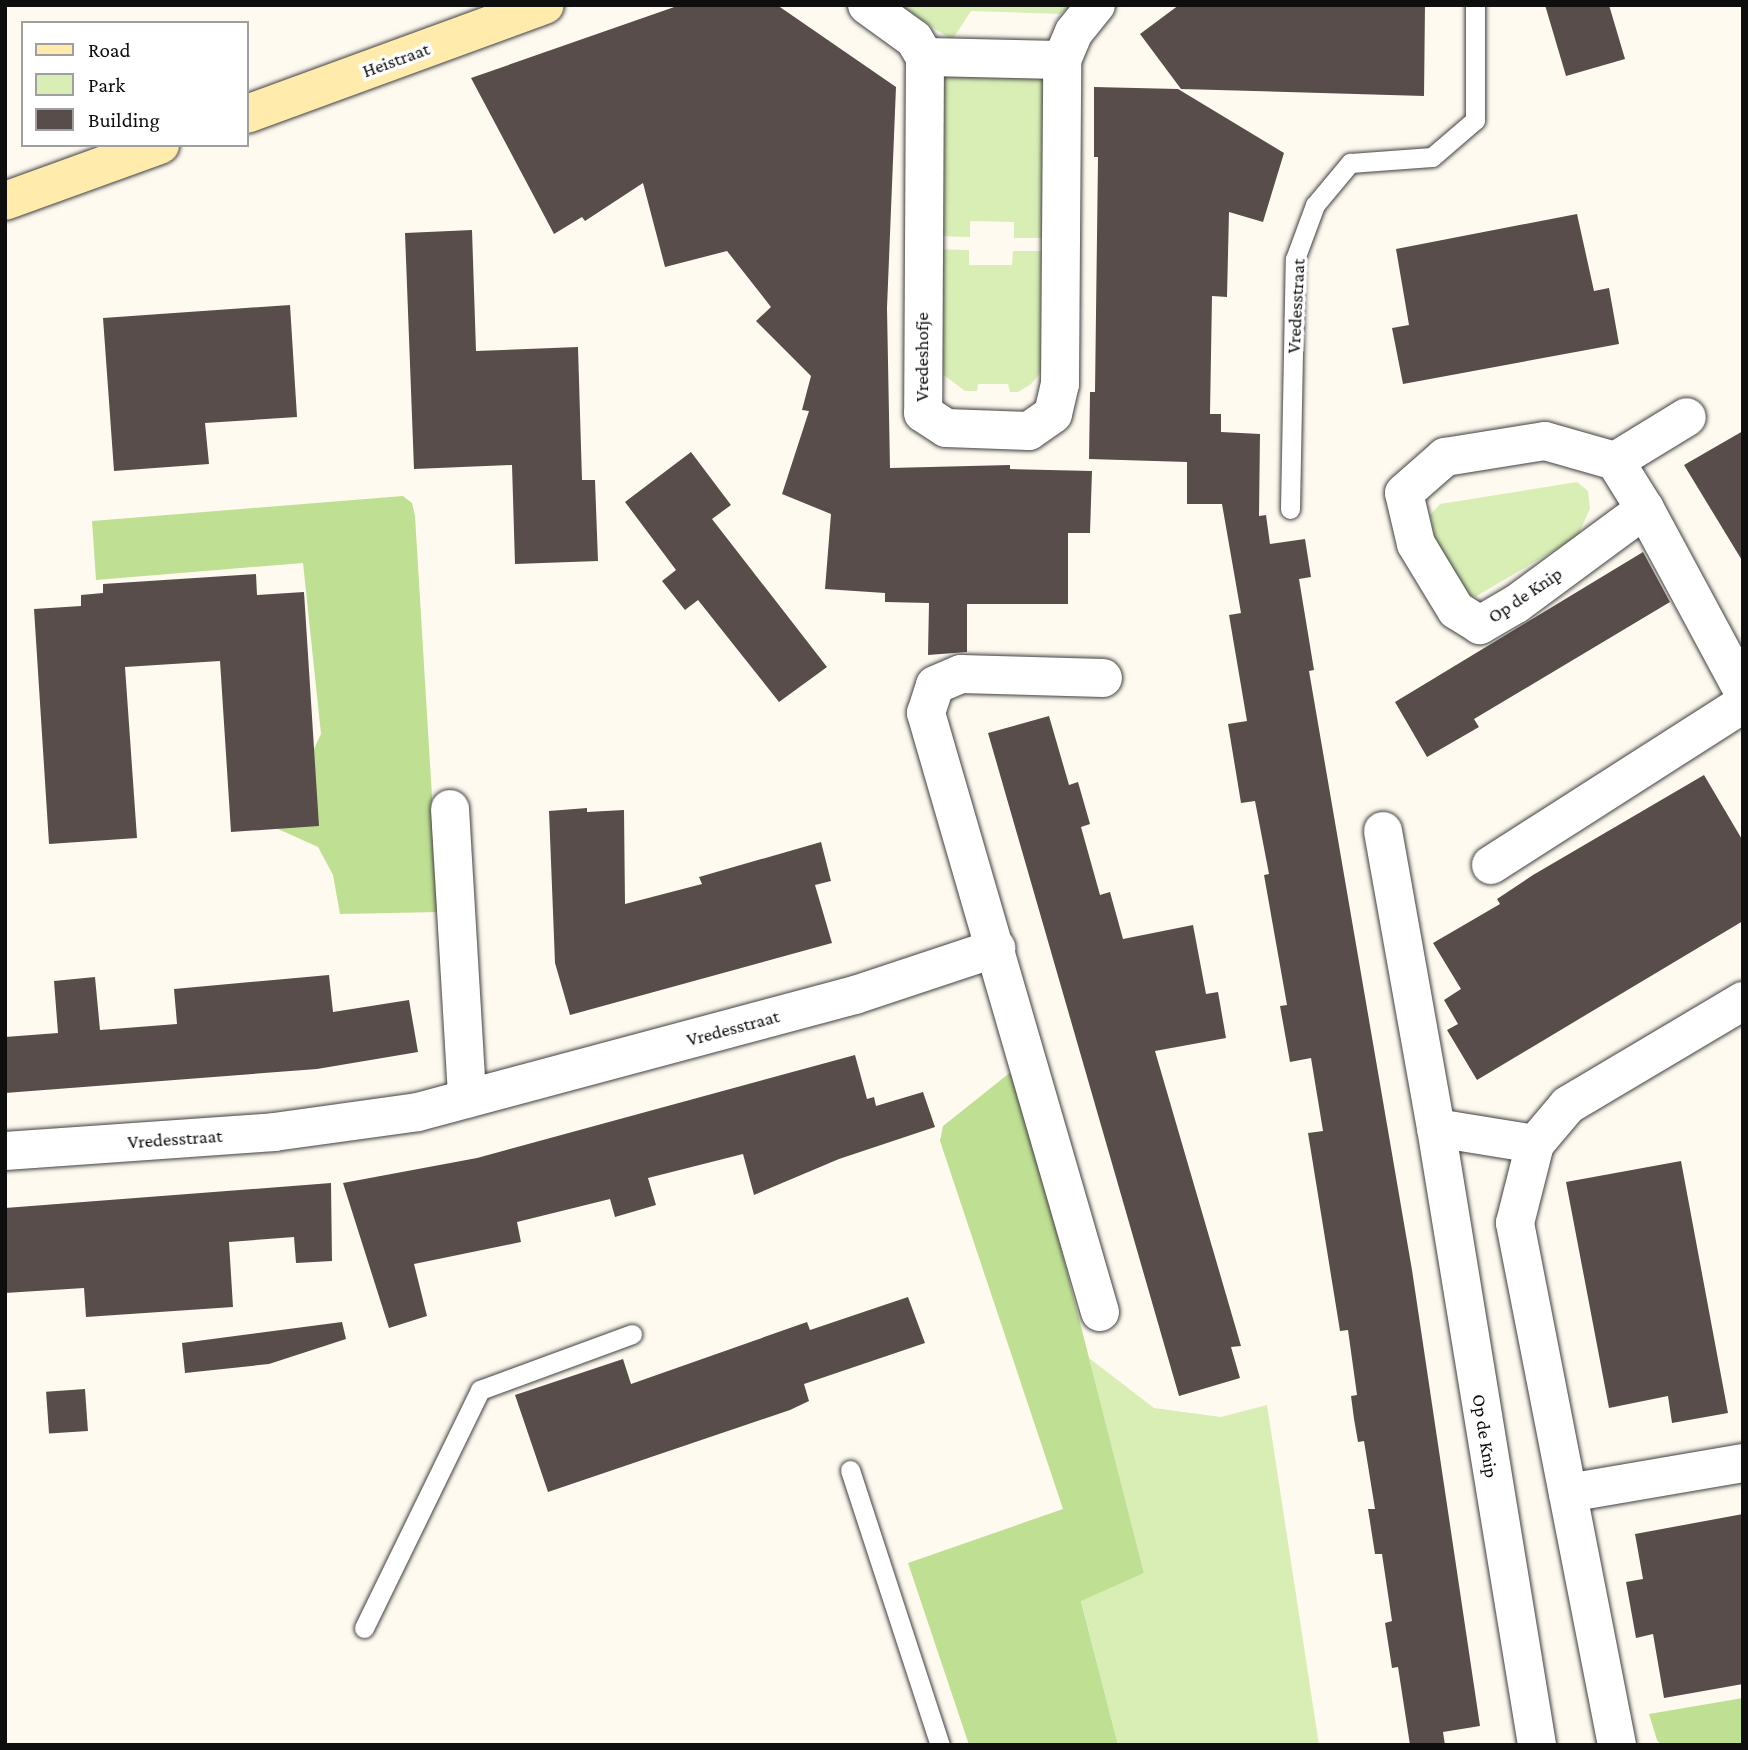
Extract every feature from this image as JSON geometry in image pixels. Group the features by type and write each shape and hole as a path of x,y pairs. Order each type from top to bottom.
{"street":[{"name":"Heistraat","path":"248,114 505,12 545,5"},
{"path":"867,5 914,39 925,57 1062,60"},
{"name":"Vredeshofje","path":"925,57 920,404 929,419 946,428 1029,431 1053,414 1060,384 1062,60 1074,32 1096,5"},
{"path":"5,201 154,147"},
{"path":"1687,416 1615,461 1645,509 1743,691"},
{"name":"Op de Knip","path":"1615,461 1545,441 1445,457 1404,493 1416,544 1456,610 1480,625 1516,604 1645,509"},
{"path":"1100,1312 926,713 930,693 945,678 961,674 1103,678"},
{"path":"1491,864 1743,704"},
{"path":"450,809 467,1099"},
{"name":"Op de Knip","path":"1383,831 1436,1128 1536,1745"},
{"name":"Vredesstraat","path":"5,1151 274,1132 418,1112 855,995 996,948"},
{"path":"1617,1745 1515,1223 1535,1144 1568,1105 1743,1001"},
{"path":"1436,1128 1535,1144"},
{"path":"1568,1493 1743,1463"}],"lane":[{"name":"Vredesstraat","path":"1290,509 1295,259 1315,205 1350,163 1432,157 1475,120 1475,5"},
{"path":"364,1628 480,1390 632,1334"},
{"path":"850,1470 940,1745"}],"green space":[{"path":"899,5 1072,5 1061,14 971,11 952,40"},
{"path":"943,78 1043,78 1047,238 1014,238 1014,222 970,221 970,237 937,236"},
{"path":"937,249 969,250 969,265 1012,265 1013,251 1047,251 1043,370 1031,384 1018,392 1010,392 1008,384 978,384 977,391 965,391 941,373"},
{"path":"1577,482 1588,491 1590,509 1577,537 1475,597 1461,594 1440,563 1430,515 1440,504"},
{"path":"403,496 412,503 415,516 439,912 340,914 333,875 318,847 249,816 312,753 321,734 303,563 96,580 92,521"},
{"path":"1022,1063 1016,1072 1144,1573 1081,1601 1118,1745 969,1745 908,1563 1063,1509 940,1141 943,1126"},
{"path":"1089,1358 1154,1408 1221,1417 1267,1405 1319,1745 1118,1745 1081,1600 1144,1573"},
{"path":"1743,1698 1743,1745 1661,1745 1657,1740 1649,1714"}],"building":[{"path":"680,5 777,5 896,87 887,308 890,468 1010,465 1010,469 1092,471 1090,533 1068,533 1068,604 967,604 967,652 928,655 929,603 885,602 885,593 825,589 831,514 782,494 809,411 802,410 811,376 756,321 771,307 727,251 665,267 643,183 585,221 582,217 554,234 471,78"},
{"path":"1179,5 1425,5 1424,96 1181,89 1140,34"},
{"path":"1545,5 1609,5 1625,59 1566,76"},
{"path":"1094,87 1178,89 1284,153 1263,222 1229,212 1227,297 1212,296 1210,414 1221,414 1221,432 1260,434 1259,516 1266,515 1270,544 1305,539 1311,577 1299,579 1314,670 1309,671 1412,1270 1480,1726 1443,1732 1445,1745 1410,1745 1398,1667 1392,1668 1385,1623 1392,1621 1382,1554 1375,1554 1368,1509 1375,1509 1364,1441 1358,1442 1354,1419 1351,1396 1357,1395 1348,1330 1340,1331 1308,1133 1323,1131 1311,1058 1290,1062 1280,1006 1287,1005 1264,875 1269,874 1255,801 1241,803 1228,724 1247,721 1229,615 1241,613 1222,504 1187,504 1187,462 1089,459 1090,392 1095,392 1098,157 1094,157"},
{"path":"1577,214 1594,291 1609,288 1619,344 1403,384 1392,328 1409,325 1396,249"},
{"path":"472,230 476,351 578,347 582,480 595,480 598,561 515,564 512,465 414,469 405,233"},
{"path":"290,305 297,417 205,423 209,464 114,471 103,318"},
{"path":"1743,431 1743,562 1684,465"},
{"path":"691,452 731,505 712,519 827,667 779,702 698,600 685,610 662,581 676,570 625,502"},
{"path":"1643,552 1670,602 1474,719 1479,727 1427,757 1395,702"},
{"path":"256,574 257,595 304,592 319,826 231,832 220,661 125,667 137,838 49,844 34,609 81,606 81,595 103,593 103,584"},
{"path":"1049,716 1069,785 1078,782 1090,824 1081,827 1100,895 1110,892 1123,939 1193,925 1206,994 1218,992 1226,1038 1155,1051 1241,1346 1231,1347 1240,1378 1179,1396 988,733"},
{"path":"1704,775 1743,841 1743,921 1477,1080 1447,1030 1458,1024 1444,1000 1461,989 1433,943 1500,904 1497,899 1533,875"},
{"path":"587,808 587,812 624,810 625,904 702,884 699,877 821,842 831,881 815,885 832,943 570,1015 555,963 549,811"},
{"path":"329,975 333,1012 409,1000 418,1052 317,1069 5,1093 5,1037 58,1033 54,981 95,977 100,1030 177,1024 174,989"},
{"path":"855,1055 867,1099 874,1097 876,1106 923,1092 935,1127 839,1159 754,1195 743,1154 648,1178 656,1205 615,1217 610,1199 517,1222 521,1242 414,1264 427,1316 389,1328 343,1183 477,1158"},
{"path":"1681,1161 1728,1413 1672,1423 1668,1396 1609,1408 1566,1182"},
{"path":"331,1183 332,1261 296,1263 294,1237 229,1242 233,1307 86,1317 84,1288 5,1293 5,1208"},
{"path":"908,1297 925,1343 804,1384 809,1401 790,1410 548,1492 515,1395 623,1359 631,1384 807,1322 810,1330"},
{"path":"342,1322 346,1339 269,1364 185,1373 182,1343"},
{"path":"85,1389 88,1431 49,1434 46,1392"},
{"path":"1743,1514 1743,1684 1664,1698 1653,1634 1636,1638 1626,1582 1643,1579 1635,1534"}]}
